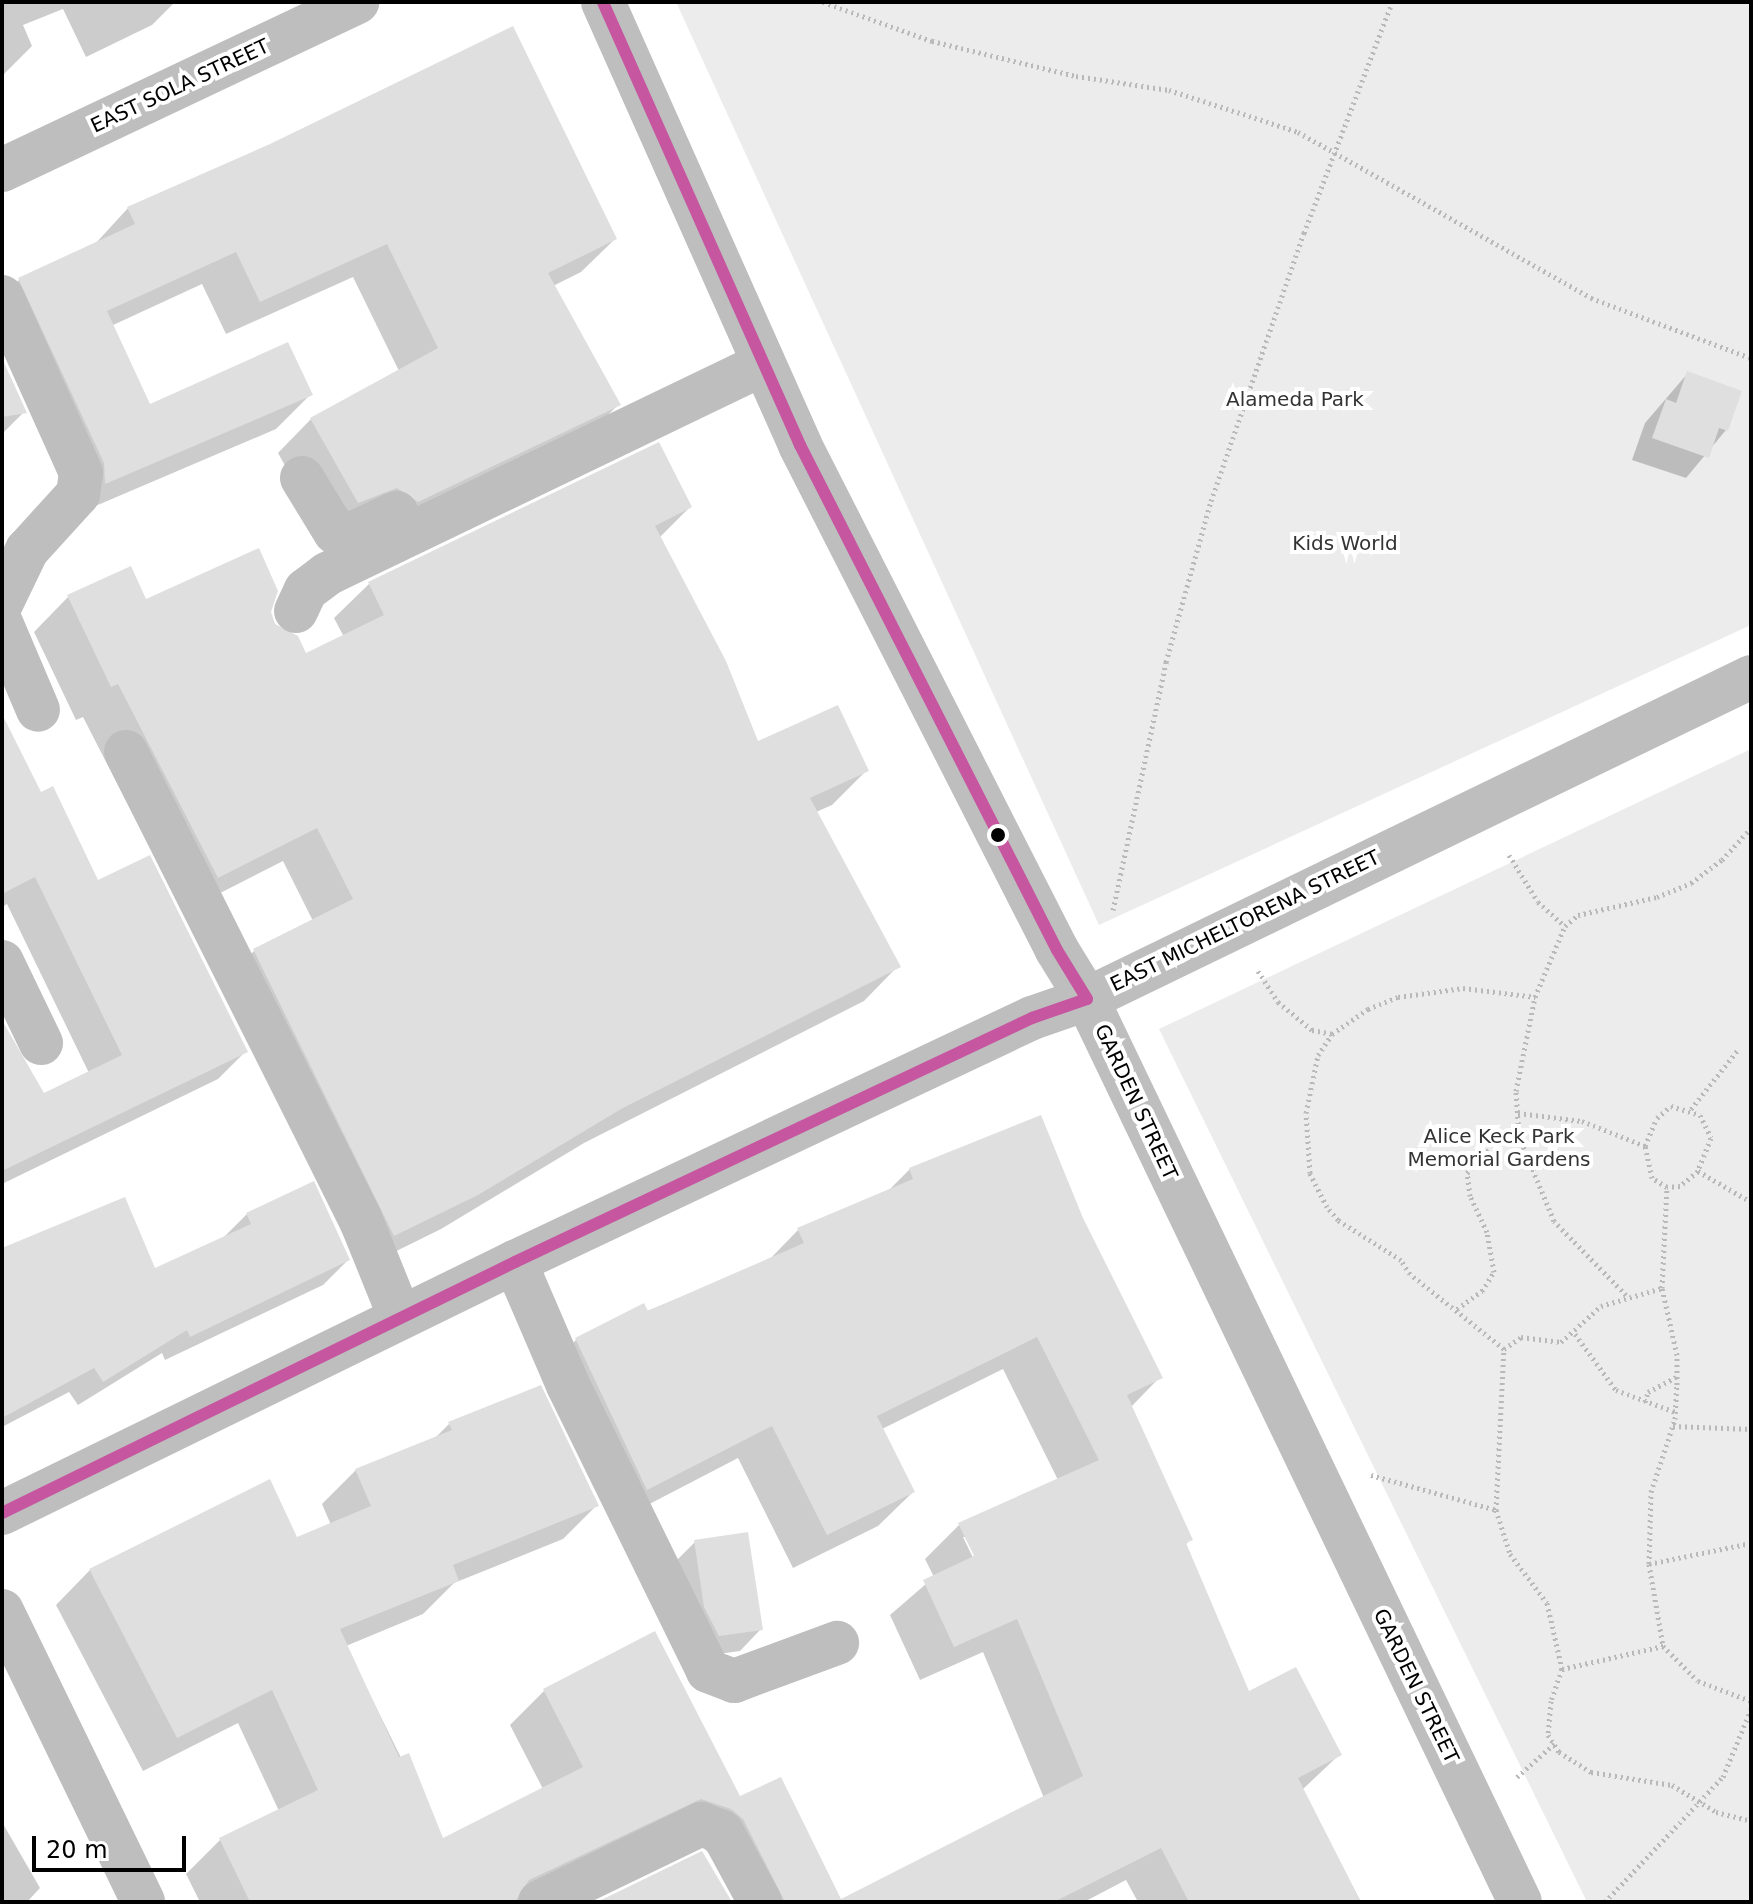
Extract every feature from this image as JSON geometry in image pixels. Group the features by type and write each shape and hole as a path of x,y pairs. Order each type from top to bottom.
{"street":[{"name":"EAST SOLA STREET","path":"2,170 357,2"},
{"name":"GARDEN STREET","path":"603,2 757,353 1057,950 1087,999 1520,1902"},
{"path":"2,297 81,473 78,494 27,550 2,602"},
{"path":"302,478 324,522 335,532 354,533 757,353"},
{"path":"296,611 306,590 327,574 757,353"},
{"path":"2,625 38,710"},
{"name":"EAST MICHELTORENA STREET","path":"2,1513 515,1262 1032,1018 1087,999 1751,677"},
{"path":"126,752 360,1218 400,1317"},
{"path":"2,962 41,1043"},
{"path":"515,1262 568,1385 708,1671 734,1681 837,1643"},
{"path":"2,1611 143,1902"},
{"path":"540,1902 701,1824 722,1832 760,1902"}],"path":[{"path":"823,2 932,41 1221,104 1335,152 1591,298 1751,358"},
{"path":"1113,910 1166,662 1211,501 1335,152 1392,2"},
{"path":"1626,1295 1554,1221 1519,1136 1517,1078 1535,997 1565,926 1578,915 1657,897 1691,883 1722,860 1751,828"},
{"path":"1509,855 1538,902 1565,926"},
{"path":"1258,971 1287,1010 1312,1030 1332,1034"},
{"path":"1504,1349 1390,1252 1338,1220 1317,1191 1306,1152 1306,1113 1311,1074 1332,1034 1368,1009 1430,991 1463,988 1535,997"},
{"path":"1691,1109 1738,1050"},
{"path":"1671,1106 1691,1109 1705,1123 1711,1138 1698,1171 1680,1186 1667,1187 1652,1178 1645,1146 1663,1111 1671,1106"},
{"path":"1518,1113 1582,1121 1645,1146"},
{"path":"1456,1310 1482,1291 1494,1272 1490,1242 1470,1196 1467,1173 1497,1141 1519,1136"},
{"path":"1698,1171 1751,1202"},
{"path":"1667,1187 1662,1288 1676,1377 1675,1412 1651,1492 1649,1564 1663,1646 1698,1681 1724,1695 1751,1701"},
{"path":"1504,1349 1521,1337 1553,1343 1575,1334 1601,1306 1626,1295 1662,1288"},
{"path":"1575,1334 1616,1390 1675,1412"},
{"path":"1504,1349 1496,1510 1510,1554 1547,1603 1562,1669 1549,1715 1554,1744 1573,1765 1672,1785 1700,1801 1751,1821"},
{"path":"1645,1402 1648,1392 1676,1377"},
{"path":"1673,1426 1751,1429"},
{"path":"1370,1475 1496,1510"},
{"path":"1649,1564 1751,1543"},
{"path":"1562,1669 1663,1646"},
{"path":"1605,1902 1723,1777 1751,1709"},
{"path":"1517,1777 1554,1744"}],"green space":[{"name":"Alameda Park","path":"676,2 1751,2 1751,625 1099,925"},
{"name":"Alice Keck Park Memorial Gardens","path":"1751,749 1751,1902 1587,1902 1159,1029"}],"building":[{"path":"513,26 617,239 548,273 621,405 418,502 397,488 358,503 310,418 438,348 387,244 260,302 236,252 107,311 150,404 288,342 313,395 105,484 104,463 18,278 135,224 127,207 270,144"},
{"path":"2,358 27,413 2,417"},
{"path":"1687,371 1742,391 1728,431 1719,428 1709,458 1652,438 1666,399 1676,403"},
{"path":"659,442 692,507 655,526 726,661 758,741 838,705 869,771 810,798 901,967 621,1109 478,1195 394,1236 253,949 353,899 317,828 218,878 118,684 111,687 67,595 131,566 146,599 259,548 278,591 271,612 275,624 298,636 306,653 384,615 368,582"},
{"path":"2,714 41,792 53,786 98,880 150,855 248,1052 2,1171 2,1020 44,1093 122,1055 35,877 2,894"},
{"path":"1041,1115 1083,1218 1163,1378 1127,1395 1193,1540 1186,1543 1249,1691 1296,1667 1342,1755 1298,1778 1361,1902 1189,1902 1161,1848 1054,1902 785,1902 743,1819 731,1809 701,1799 529,1880 515,1902 250,1902 219,1838 318,1790 272,1690 177,1738 89,1569 270,1479 297,1537 371,1506 355,1469 452,1430 448,1422 541,1385 599,1506 453,1565 459,1581 340,1629 399,1757 409,1753 443,1838 583,1767 543,1689 655,1631 740,1796 781,1777 841,1899 1083,1776 1017,1619 954,1647 923,1580 974,1556 958,1523 1099,1460 1037,1337 877,1416 915,1492 827,1535 772,1426 647,1490 575,1338 644,1303 648,1311 804,1243 797,1228 913,1179 909,1168"},
{"path":"314,1181 350,1260 190,1337 187,1330 103,1382 94,1368 2,1418 2,1248 125,1197 155,1268 251,1224 246,1213"},
{"path":"748,1532 763,1630 719,1636 704,1607 694,1540"},
{"path":"702,1851 732,1902 597,1902"}],"transit line":[{"path":"2,1513 515,1262 1032,1018 1087,999 1057,950 800,445 603,2"}],"park label":[{"name":"Kids World","path":"1345,543"}]}
